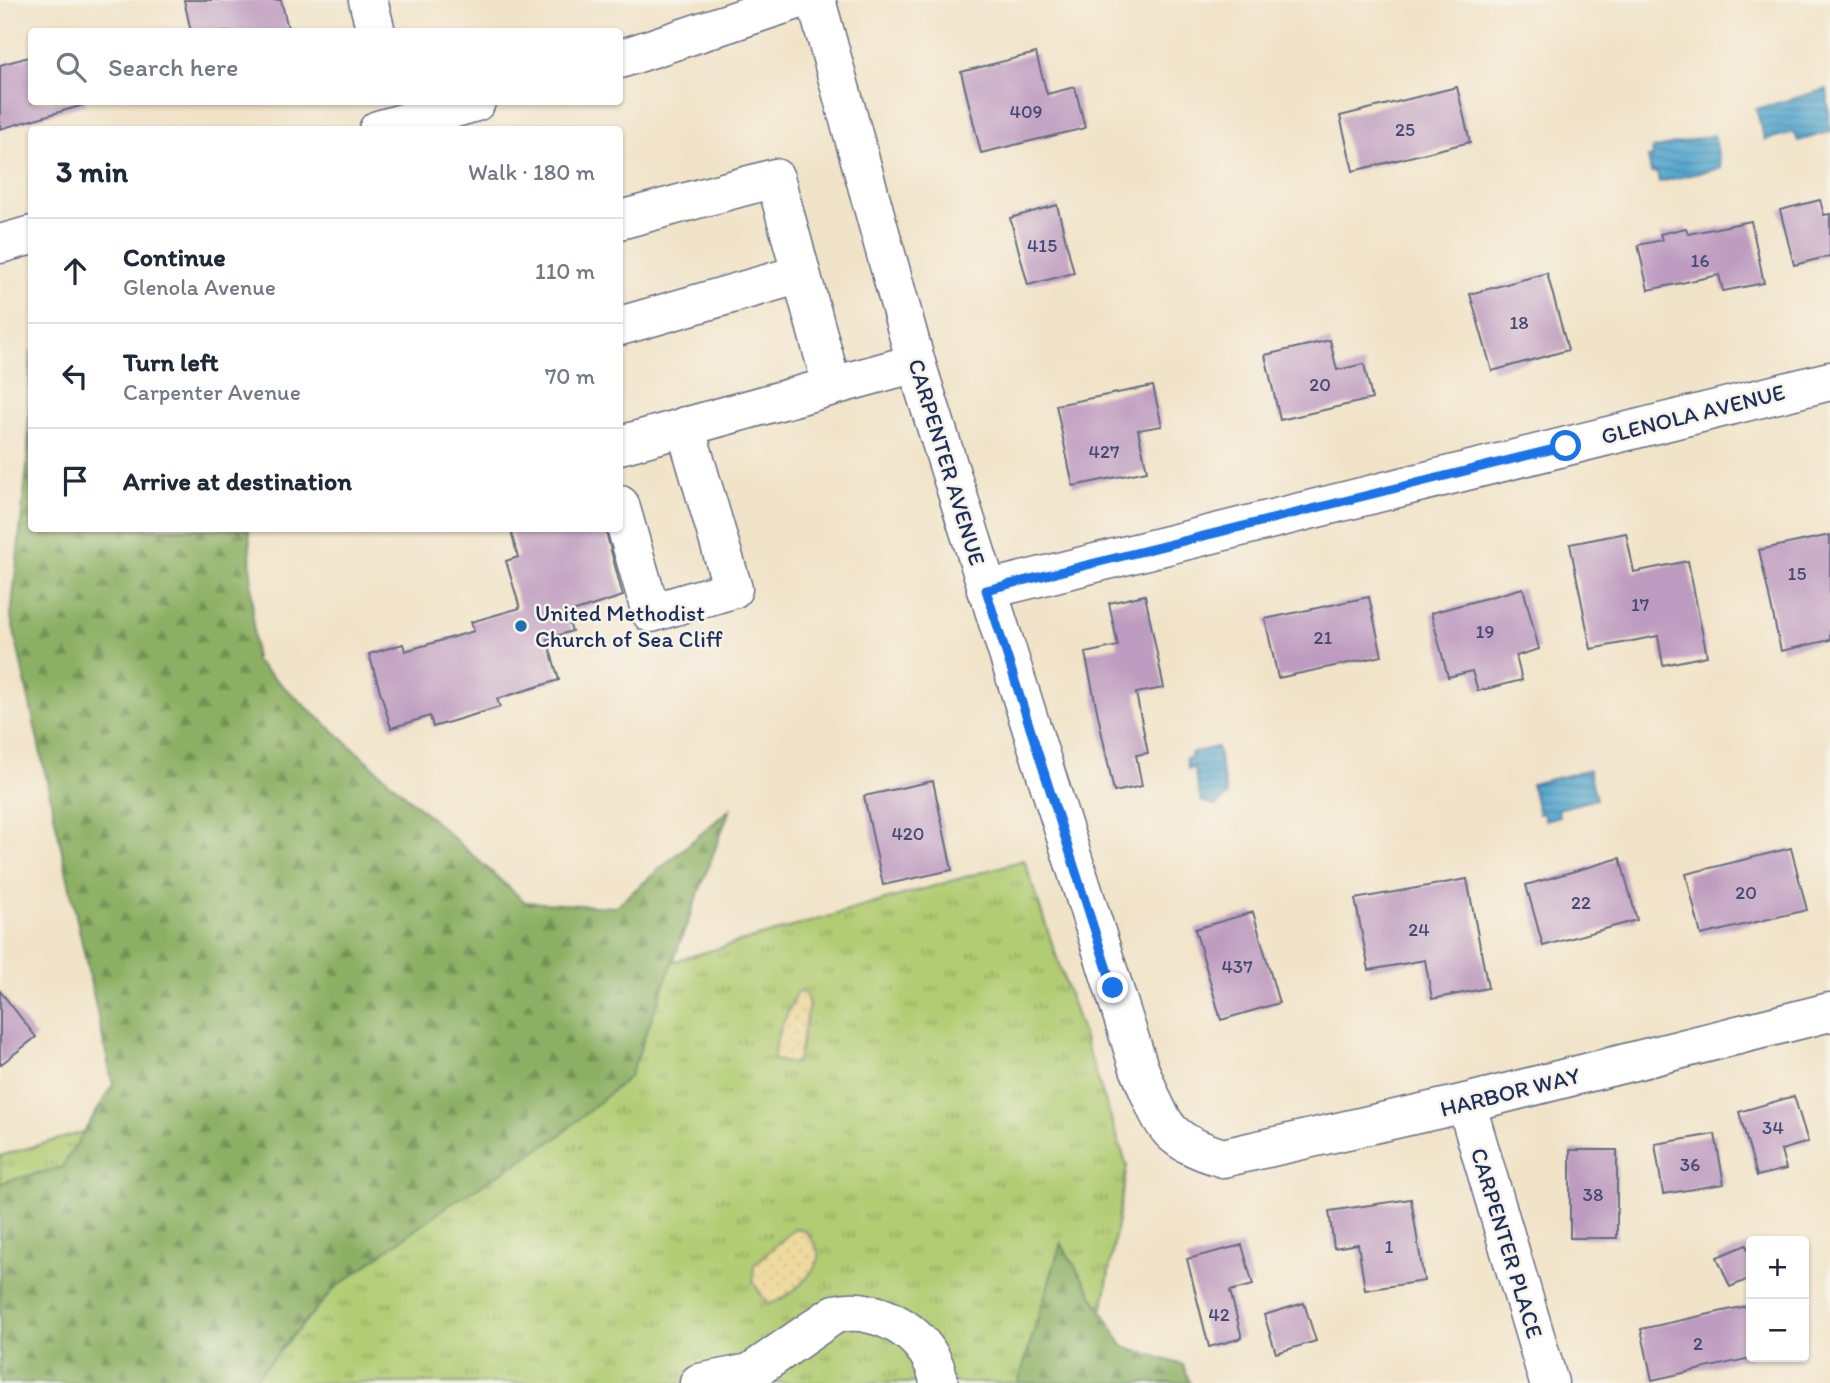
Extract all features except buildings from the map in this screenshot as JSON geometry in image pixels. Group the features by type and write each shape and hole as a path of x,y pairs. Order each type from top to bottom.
{"street":[{"path":"368,0 375,28"},
{"path":"623,58 797,0"},
{"name":"CARPENTER AVENUE","path":"816,0 916,363 1139,1068 1166,1130 1188,1147"},
{"path":"408,119 464,105"},
{"path":"623,219 775,178 832,386"},
{"path":"0,244 28,236"},
{"path":"623,325 801,274"},
{"path":"623,443 916,363"},
{"name":"GLENOLA AVENUE","path":"986,590 1830,381"},
{"path":"623,515 651,613 733,589 685,426"},
{"name":"HARBOR WAY","path":"1188,1147 1223,1158 1466,1103 1830,1012"},
{"name":"CARPENTER PLACE","path":"1466,1103 1549,1383"},
{"path":"699,1383 750,1373 835,1314 851,1310 880,1315 923,1345 935,1365 939,1383"}],"green space":[{"path":"28,456 28,532 249,532 255,661 525,902 615,907 730,809 630,1076 558,1137 446,1207 334,1289 251,1383 0,1383 0,1183 62,1167 113,1085 11,617"},
{"path":"1024,860 1127,1166 1090,1383 0,1383 0,1156"},
{"path":"1061,1243 1123,1346 1183,1365 1190,1383 1018,1383"}],"sand":[{"path":"797,992 805,993 809,1005 798,1060 794,1064 773,1060 778,1034"},
{"path":"795,1228 804,1230 813,1241 819,1253 818,1260 800,1285 782,1298 767,1303 753,1282 754,1265"}],"water":[{"path":"1827,89 1830,132 1798,141 1794,132 1765,140 1756,109"},
{"path":"1714,135 1721,168 1659,182 1657,172 1651,173 1648,158 1653,157 1652,149"},
{"path":"1217,747 1227,796 1216,806 1201,801 1194,768 1188,769 1186,758 1192,757 1191,753"},
{"path":"1589,770 1596,799 1558,809 1559,816 1545,820 1543,813 1539,814 1531,784"}],"place":[{"name":"United Methodist Church of Sea Cliff","path":"521,626"}],"route":[{"path":"1113,988 986,590 1566,446"}]}
